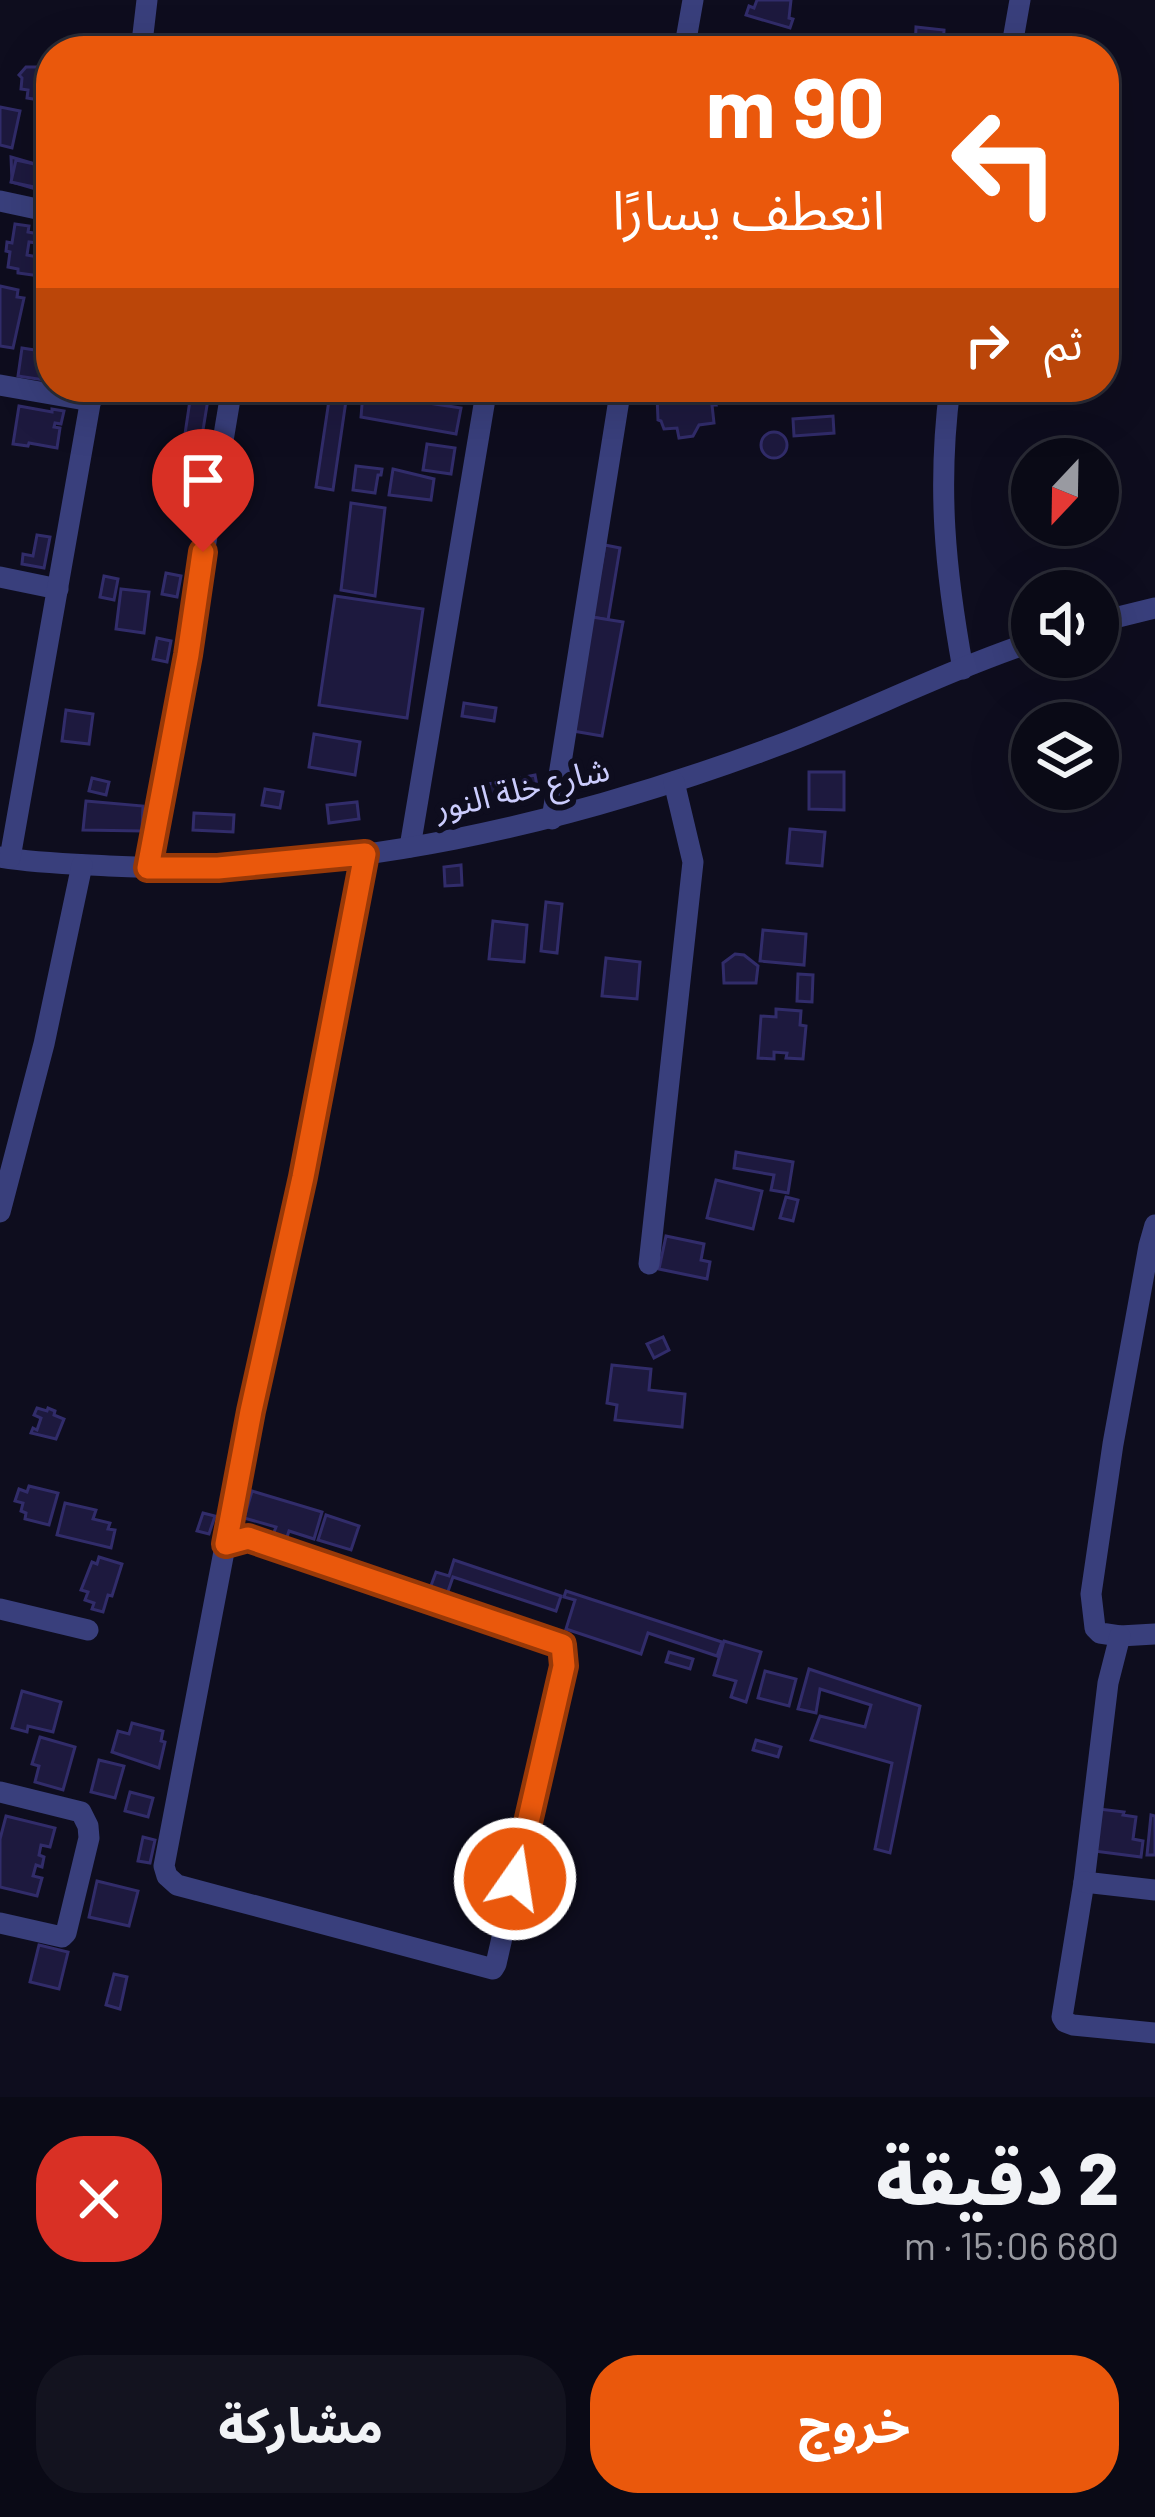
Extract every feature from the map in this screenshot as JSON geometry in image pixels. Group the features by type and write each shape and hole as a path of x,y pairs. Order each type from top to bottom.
{"street":[{"path":"142,36 146,0"},
{"path":"687,36 693,0"},
{"path":"1014,36 1020,0"},
{"path":"0,202 36,209"},
{"path":"0,385 36,389"},
{"path":"5,858 91,402"},
{"path":"148,868 230,402"},
{"path":"410,847 485,402"},
{"path":"552,819 619,402"},
{"path":"949,402 943,532 963,669"},
{"path":"0,577 58,589"},
{"path":"1119,617 1155,608"},
{"name":"شارع خلة النور","path":"5,858 218,868 365,854 552,819 789,741 1011,650"},
{"path":"649,1264 693,862 674,782"},
{"path":"226,1544 248,1538 562,1645 564,1666 493,1969 177,1885 164,1866 251,1411 303,1177 365,854"},
{"path":"0,1212 44,1044 82,865"},
{"path":"1155,1225 1113,1444 1091,1594 1095,1628 1100,1633 1155,1634"},
{"path":"0,1610 88,1630"},
{"path":"1120,1636 1108,1683 1062,2017 1072,2025 1155,2033"},
{"path":"0,1792 81,1812 89,1838 62,1937 0,1923"},
{"path":"1084,1882 1155,1890"}],"building":[{"path":"757,0 791,0 790,28 746,15"},
{"path":"916,27 944,30 944,36 916,36"},
{"path":"26,67 36,67 36,100 27,98 28,90 21,89 19,75"},
{"path":"0,107 20,111 12,148 0,145"},
{"path":"11,157 36,164 36,189 12,182"},
{"path":"16,160 36,164 34,187 11,182"},
{"path":"15,224 29,226 28,232 36,233 36,243 29,242 27,255 36,257 36,275 8,267 7,242 12,243"},
{"path":"0,286 18,290 17,297 24,298 13,348 0,346"},
{"path":"22,348 36,350 36,379 18,376"},
{"path":"190,402 208,402 202,436 185,434"},
{"path":"329,402 346,402 333,490 316,487"},
{"path":"362,402 422,402 461,408 456,434 361,417"},
{"path":"657,402 715,402 714,423 699,425 693,436 679,438 677,428 664,429 658,420"},
{"path":"19,406 64,411 61,424 54,427 60,428 57,448 13,444"},
{"path":"833,416 834,433 794,436 793,419"},
{"path":"774,432 787,445 774,458 761,445"},
{"path":"427,444 455,448 451,474 423,470"},
{"path":"356,466 382,469 375,493 353,490"},
{"path":"393,469 434,479 431,500 389,495"},
{"path":"351,503 385,508 375,596 341,590"},
{"path":"37,535 50,537 44,568 22,564 23,554 33,556"},
{"path":"605,545 620,548 608,620 592,617"},
{"path":"166,573 181,576 177,597 162,594"},
{"path":"104,576 118,579 114,600 100,597"},
{"path":"121,589 149,592 144,633 116,629"},
{"path":"335,596 423,609 407,718 319,705"},
{"path":"592,617 623,622 602,736 573,731"},
{"path":"157,638 171,641 167,662 153,659"},
{"path":"464,703 496,708 494,721 462,716"},
{"path":"66,710 93,714 89,744 62,741"},
{"path":"314,734 360,742 355,775 309,767"},
{"path":"809,772 844,772 844,810 809,809"},
{"path":"535,775 538,791 486,802 483,785"},
{"path":"92,778 109,782 106,795 89,791"},
{"path":"265,789 283,792 280,808 262,805"},
{"path":"86,801 143,806 142,831 83,830"},
{"path":"357,802 359,819 329,823 327,805"},
{"path":"194,813 234,815 233,832 193,830"},
{"path":"790,829 825,832 822,866 787,863"},
{"path":"461,865 462,885 445,886 444,867"},
{"path":"546,902 562,904 557,953 541,951"},
{"path":"493,921 527,925 524,962 489,959"},
{"path":"763,930 806,934 804,965 760,961"},
{"path":"735,954 758,966 756,983 724,983 723,963"},
{"path":"606,958 640,962 637,999 602,996"},
{"path":"798,974 813,975 812,1002 797,1001"},
{"path":"776,1009 801,1011 800,1025 806,1026 803,1059 774,1052 774,1059 758,1058 761,1016 776,1017"},
{"path":"736,1152 793,1162 788,1193 771,1190 774,1175 734,1168"},
{"path":"716,1180 762,1191 753,1229 707,1218"},
{"path":"786,1197 798,1200 793,1221 780,1218"},
{"path":"666,1236 704,1244 701,1260 710,1262 707,1279 659,1269"},
{"path":"663,1337 669,1350 654,1358 647,1344"},
{"path":"612,1365 651,1369 649,1390 685,1394 682,1427 615,1420 617,1405 607,1403"},
{"path":"37,1408 48,1408 64,1419 56,1439 31,1433 41,1418 34,1415"},
{"path":"29,1486 58,1493 49,1525 25,1519 23,1503 15,1501 19,1489 27,1492"},
{"path":"252,1491 322,1512 314,1539 289,1531 286,1540 273,1535 276,1527 244,1518"},
{"path":"65,1503 96,1510 93,1519 110,1523 108,1529 115,1530 111,1548 57,1535"},
{"path":"203,1513 215,1516 209,1534 197,1531"},
{"path":"326,1515 359,1526 351,1550 318,1540"},
{"path":"99,1557 122,1564 103,1612 92,1609 94,1603 85,1600 88,1592 81,1590 92,1562 97,1564"},
{"path":"454,1560 561,1596 556,1611 453,1577 446,1597 429,1591 436,1572 449,1576"},
{"path":"566,1591 722,1642 717,1656 648,1633 641,1654 566,1629 575,1600 564,1597"},
{"path":"724,1641 761,1652 746,1702 731,1697 736,1681 714,1675"},
{"path":"669,1652 693,1659 690,1669 666,1662"},
{"path":"809,1669 920,1706 890,1853 875,1849 892,1763 811,1740 820,1716 865,1727 871,1705 820,1689 816,1713 798,1709"},
{"path":"765,1671 796,1679 789,1706 758,1698"},
{"path":"22,1691 61,1702 53,1732 12,1728"},
{"path":"132,1723 163,1731 159,1768 112,1752 118,1731 129,1734"},
{"path":"40,1737 75,1747 63,1790 35,1782 39,1766 32,1764"},
{"path":"756,1740 781,1747 778,1757 753,1750"},
{"path":"99,1760 124,1766 115,1798 91,1792"},
{"path":"130,1792 153,1798 148,1817 125,1811"},
{"path":"1099,1809 1136,1817 1133,1839 1143,1841 1141,1857 1094,1851"},
{"path":"1151,1815 1155,1816 1155,1855 1147,1855"},
{"path":"6,1816 55,1828 50,1847 41,1845 42,1867 36,1865 33,1876 42,1878 37,1896 0,1887 0,1839"},
{"path":"143,1837 155,1840 150,1863 138,1861"},
{"path":"97,1881 138,1891 129,1926 89,1917"},
{"path":"39,1945 68,1952 59,1989 30,1982"},
{"path":"114,1974 127,1977 120,2009 106,2005"}],"route":[{"path":"203,552 148,868 284,864 365,854 226,1544 248,1538 562,1645 564,1666 515,1879"}]}
